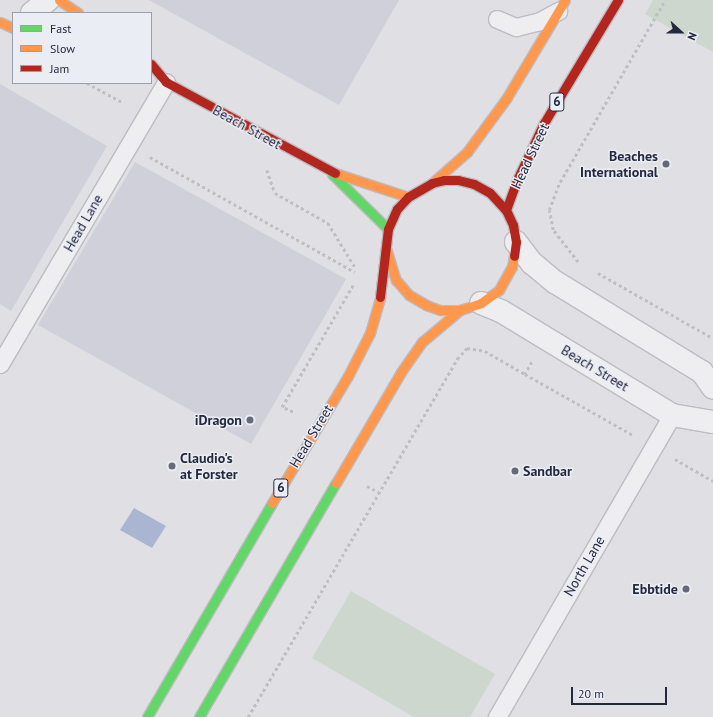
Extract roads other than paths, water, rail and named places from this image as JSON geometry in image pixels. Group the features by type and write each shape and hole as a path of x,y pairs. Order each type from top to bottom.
{"main road":[{"path":"59,0 77,12"},
{"name":"Head Street","path":"506,210 517,180 544,123 618,0"},
{"name":"6","path":"432,183 444,180 458,180 474,184 490,193 506,210 513,225 516,242 512,268 499,290 481,303 460,310 440,310 426,305 409,295 396,280 386,248 388,230 397,209 408,197 432,183 467,152 506,99 562,5"},
{"name":"Beach Street","path":"152,66 159,81 328,171 408,197"},
{"name":"Beach Street","path":"328,171 388,230"},
{"name":"Head Street","path":"147,717 317,425 348,376 370,333 380,300 386,248"},
{"name":"6","path":"199,717 401,372 422,342 460,310"}],"street":[{"path":"33,12 48,0"},
{"path":"516,242 532,263 555,282 702,372 713,388"},
{"name":"Beach Street","path":"481,303 502,311 672,415 713,422"}],"lane":[{"path":"497,19 516,27 540,21 562,5"},
{"name":"Head Lane","path":"0,364 128,145 159,81"},
{"name":"North Lane","path":"497,717 672,415"}],"water":[{"path":"134,508 166,526 152,548 120,530"}],"place":[{"name":"Beaches International","path":"666,164"},
{"name":"iDragon","path":"250,420"},
{"name":"Claudio's at Forster","path":"172,466"},
{"name":"Sandbar","path":"515,471"},
{"name":"Ebbtide","path":"686,589"}]}
